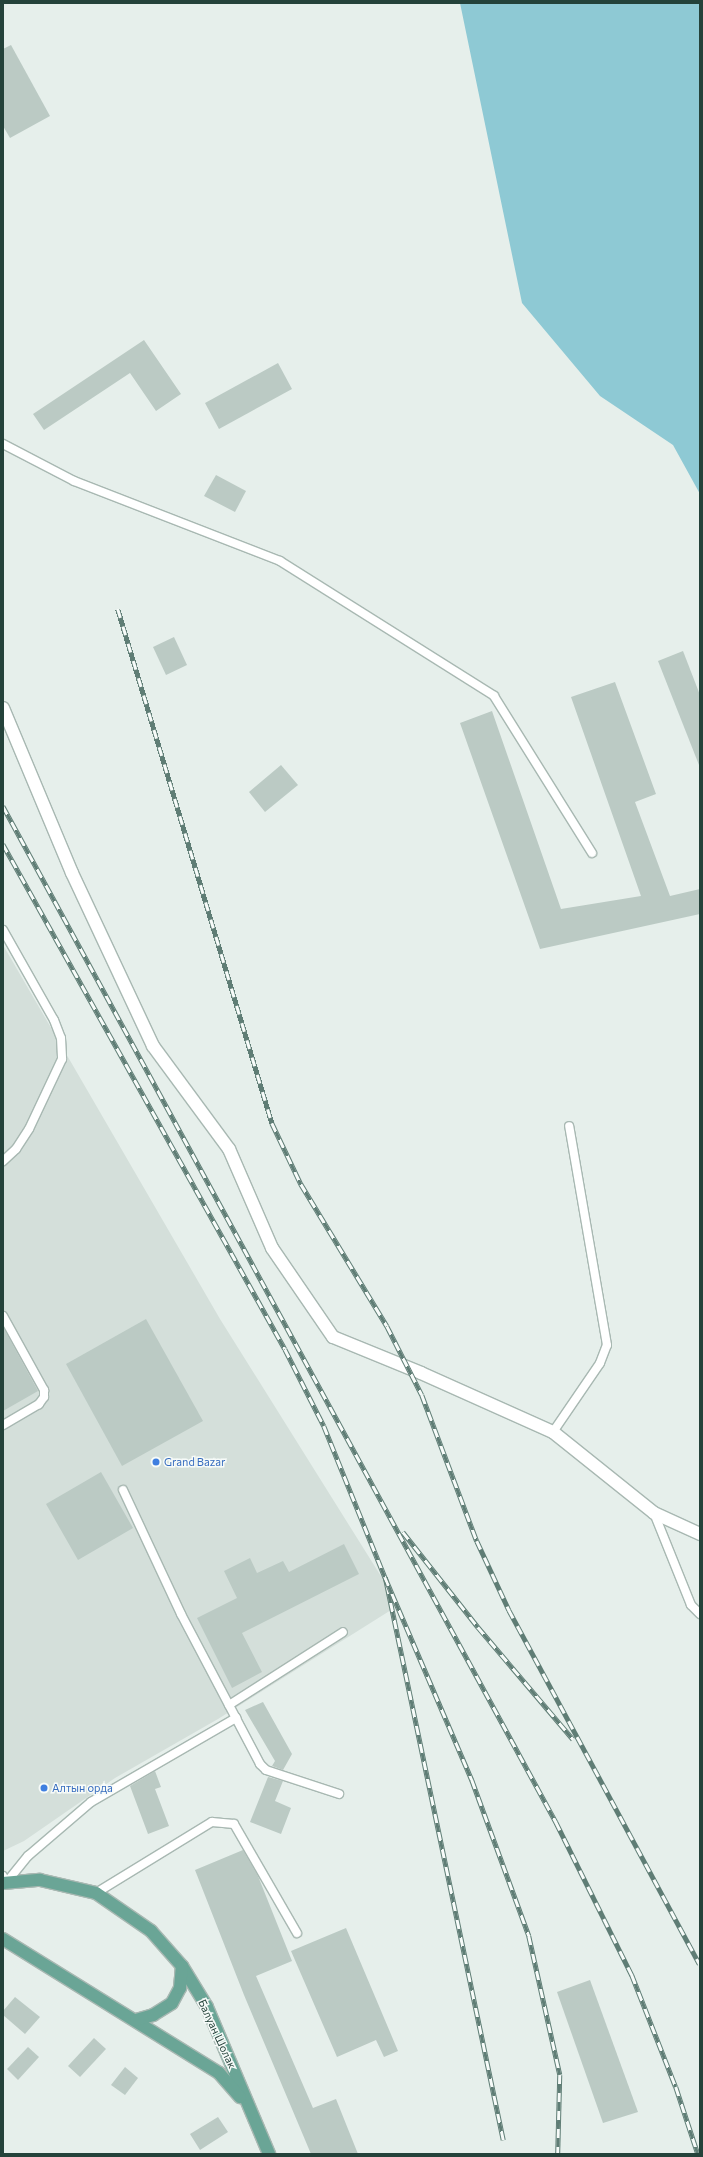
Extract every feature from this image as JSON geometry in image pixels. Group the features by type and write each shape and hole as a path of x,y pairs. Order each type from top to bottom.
{"main road":[{"name":"Балуан Шолак","path":"4,1883 40,1880 96,1893 151,1931 182,1966 207,2007 254,2119"},
{"path":"3,1938 219,2073 237,2091 254,2119 269,2154"},
{"path":"136,2020 153,2015 172,2003 180,1988 182,1966"}],"street":[{"path":"3,708 72,874 153,1046 229,1149 272,1248 333,1337 421,1373 554,1432 654,1513 700,1534"}],"lane":[{"path":"3,444 74,481 280,561 494,696 592,853"},
{"path":"3,930 54,1020 61,1038 62,1059 28,1130 16,1149 3,1161"},
{"path":"554,1432 600,1363 607,1345 569,1126"},
{"path":"3,1316 44,1390 44,1397 39,1404 3,1425"},
{"path":"123,1490 181,1614 260,1764 266,1770 339,1794"},
{"path":"654,1513 692,1605 700,1614"},
{"path":"229,1705 343,1632"},
{"path":"4,1883 28,1856 91,1802 236,1718"},
{"path":"96,1893 212,1822 234,1824 298,1933"}],"shaded area":[{"name":"Grand Bazar","path":"3,945 220,1319 399,1605 218,1719 115,1778 24,1841 3,1851"}],"water":[{"path":"460,3 700,3 700,494 673,445 600,396 522,303"}],"building":[{"path":"11,45 50,116 10,138 3,126 3,49"},
{"path":"144,340 181,394 156,411 130,373 44,430 33,414"},
{"path":"278,363 292,389 219,429 205,403"},
{"path":"216,475 246,491 235,512 204,496"},
{"path":"174,637 187,665 166,675 153,647"},
{"path":"683,651 700,695 699,765 658,661"},
{"path":"615,682 656,794 635,802 670,896 700,889 700,914 540,949 460,723 492,711 561,909 641,896 571,697"},
{"path":"281,765 298,785 265,812 249,792"},
{"path":"146,1319 203,1421 122,1466 66,1364"},
{"path":"3,1327 38,1391 3,1411"},
{"path":"101,1472 133,1528 78,1560 46,1504"},
{"path":"344,1544 359,1574 242,1633 262,1672 232,1688 197,1618 237,1598 224,1571 250,1558 257,1573 283,1561 289,1572"},
{"path":"263,1702 292,1754 283,1770 272,1766 275,1761 245,1710"},
{"path":"155,1771 161,1787 155,1789 169,1826 148,1834 130,1786"},
{"path":"268,1777 283,1781 275,1801 291,1808 281,1834 250,1822"},
{"path":"243,1850 258,1876 292,1961 256,1976 313,2108 336,2099 358,2154 311,2154 244,1995 195,1870"},
{"path":"346,1928 398,2051 384,2057 376,2040 337,2057 291,1951"},
{"path":"590,1980 638,2112 603,2123 557,1992"},
{"path":"15,1997 40,2017 25,2034 3,2015 3,2011"},
{"path":"94,2038 106,2049 80,2077 68,2066"},
{"path":"28,2047 39,2057 18,2080 7,2069"},
{"path":"125,2067 138,2078 125,2095 111,2085"},
{"path":"218,2117 228,2132 200,2150 190,2134"}],"railway":[{"path":"118,609 272,1123 301,1184 387,1326 422,1395 477,1541 509,1610 700,1964"},
{"path":"3,806 556,1822 632,1975 676,2087 698,2154"},
{"path":"3,844 285,1349 324,1426 385,1577"},
{"path":"403,1532 478,1627 573,1739"},
{"path":"503,2140 385,1577 472,1780 529,1936 560,2075 558,2154"}],"place":[{"name":"Grand Bazar","path":"156,1462"},
{"name":"Алтын орда","path":"44,1788"}]}
